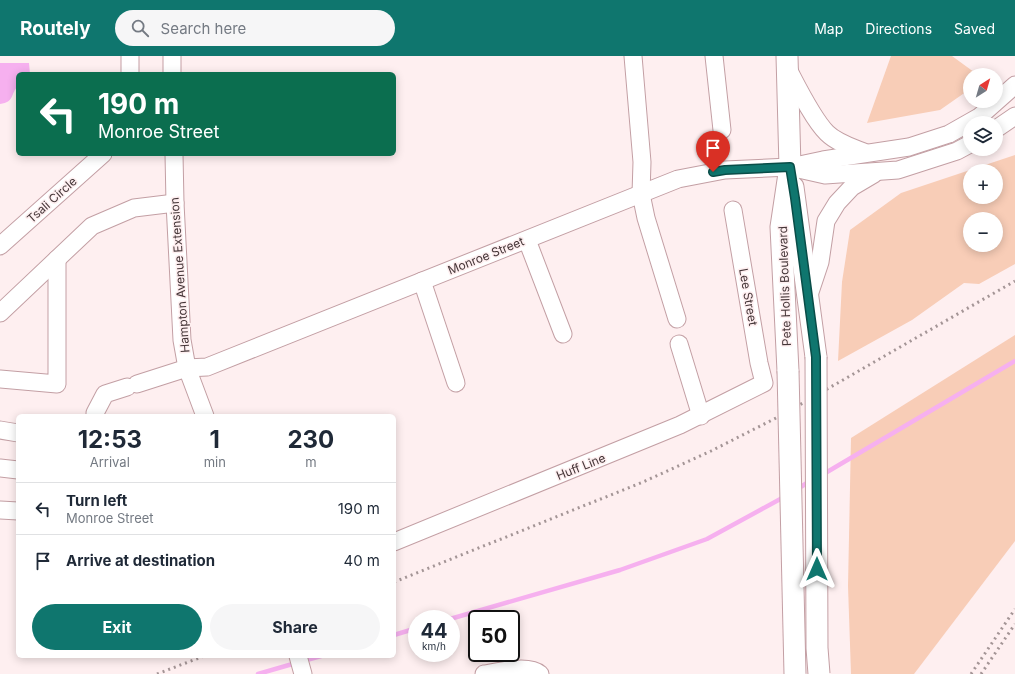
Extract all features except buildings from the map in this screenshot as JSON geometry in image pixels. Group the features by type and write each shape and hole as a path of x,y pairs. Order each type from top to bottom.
{"main road":[{"path":"787,63 790,167"},
{"name":"Pete Hollis Boulevard","path":"790,167 816,357 817,648 819,674"},
{"name":"Pete Hollis Boulevard","path":"790,167 781,226 788,371 795,674"}],"street":[{"path":"130,56 130,72"},
{"path":"172,56 172,72"},
{"path":"633,56 642,162 641,194 646,218 677,319"},
{"path":"714,56 722,130"},
{"path":"787,63 817,120 827,133 844,144 868,154"},
{"path":"790,167 823,160 909,147 949,134 978,117 1015,85"},
{"path":"1003,124 1015,116"},
{"path":"790,167 825,175 898,170 963,148"},
{"name":"Tsali Circle","path":"0,246 101,156"},
{"name":"Hampton Avenue Extension","path":"174,156 182,340 187,368 204,414"},
{"name":"Monroe Street","path":"95,414 106,394 187,368 207,367 678,180 725,170 790,167"},
{"path":"808,298 820,262 826,221 837,202 852,187 876,172"},
{"path":"0,313 92,226 134,208 175,203"},
{"name":"Lee Street","path":"733,210 759,363 764,383"},
{"path":"527,240 563,334"},
{"path":"0,379 57,384 57,259"},
{"path":"422,281 456,383"},
{"path":"679,344 700,416"},
{"name":"Huff Line","path":"396,541 559,476 700,416 764,383"},
{"path":"0,430 16,433"},
{"path":"0,468 16,470"},
{"path":"0,510 16,511"},
{"path":"484,674 516,669 536,671 540,674"}],"shaded area":[{"path":"891,56 952,56 968,68 963,68 963,94 940,110 867,123"},
{"path":"0,63 29,63 30,72 16,72 16,89 12,97 5,103 0,104"},
{"path":"1015,155 1015,264 979,284 964,283 912,320 838,361 842,282 850,230 901,193 963,172 963,204 1003,204 1003,164 988,164"},
{"path":"1015,335 1015,541 914,674 851,674 848,586 851,438"}],"waterway":[{"path":"822,475 1015,361"},
{"path":"796,490 810,481"},
{"path":"460,616 620,570 707,539 784,497"},
{"path":"396,634 408,631"},
{"path":"303,661 314,658"},
{"path":"258,674 296,663"}],"railway":[{"path":"396,581 643,482 711,451 782,415 1015,281"},
{"path":"971,674 1015,609"},
{"path":"981,674 1015,624"},
{"path":"157,674 199,658"}],"route":[{"path":"713,172 749,168 790,167 816,357 817,569"}]}
